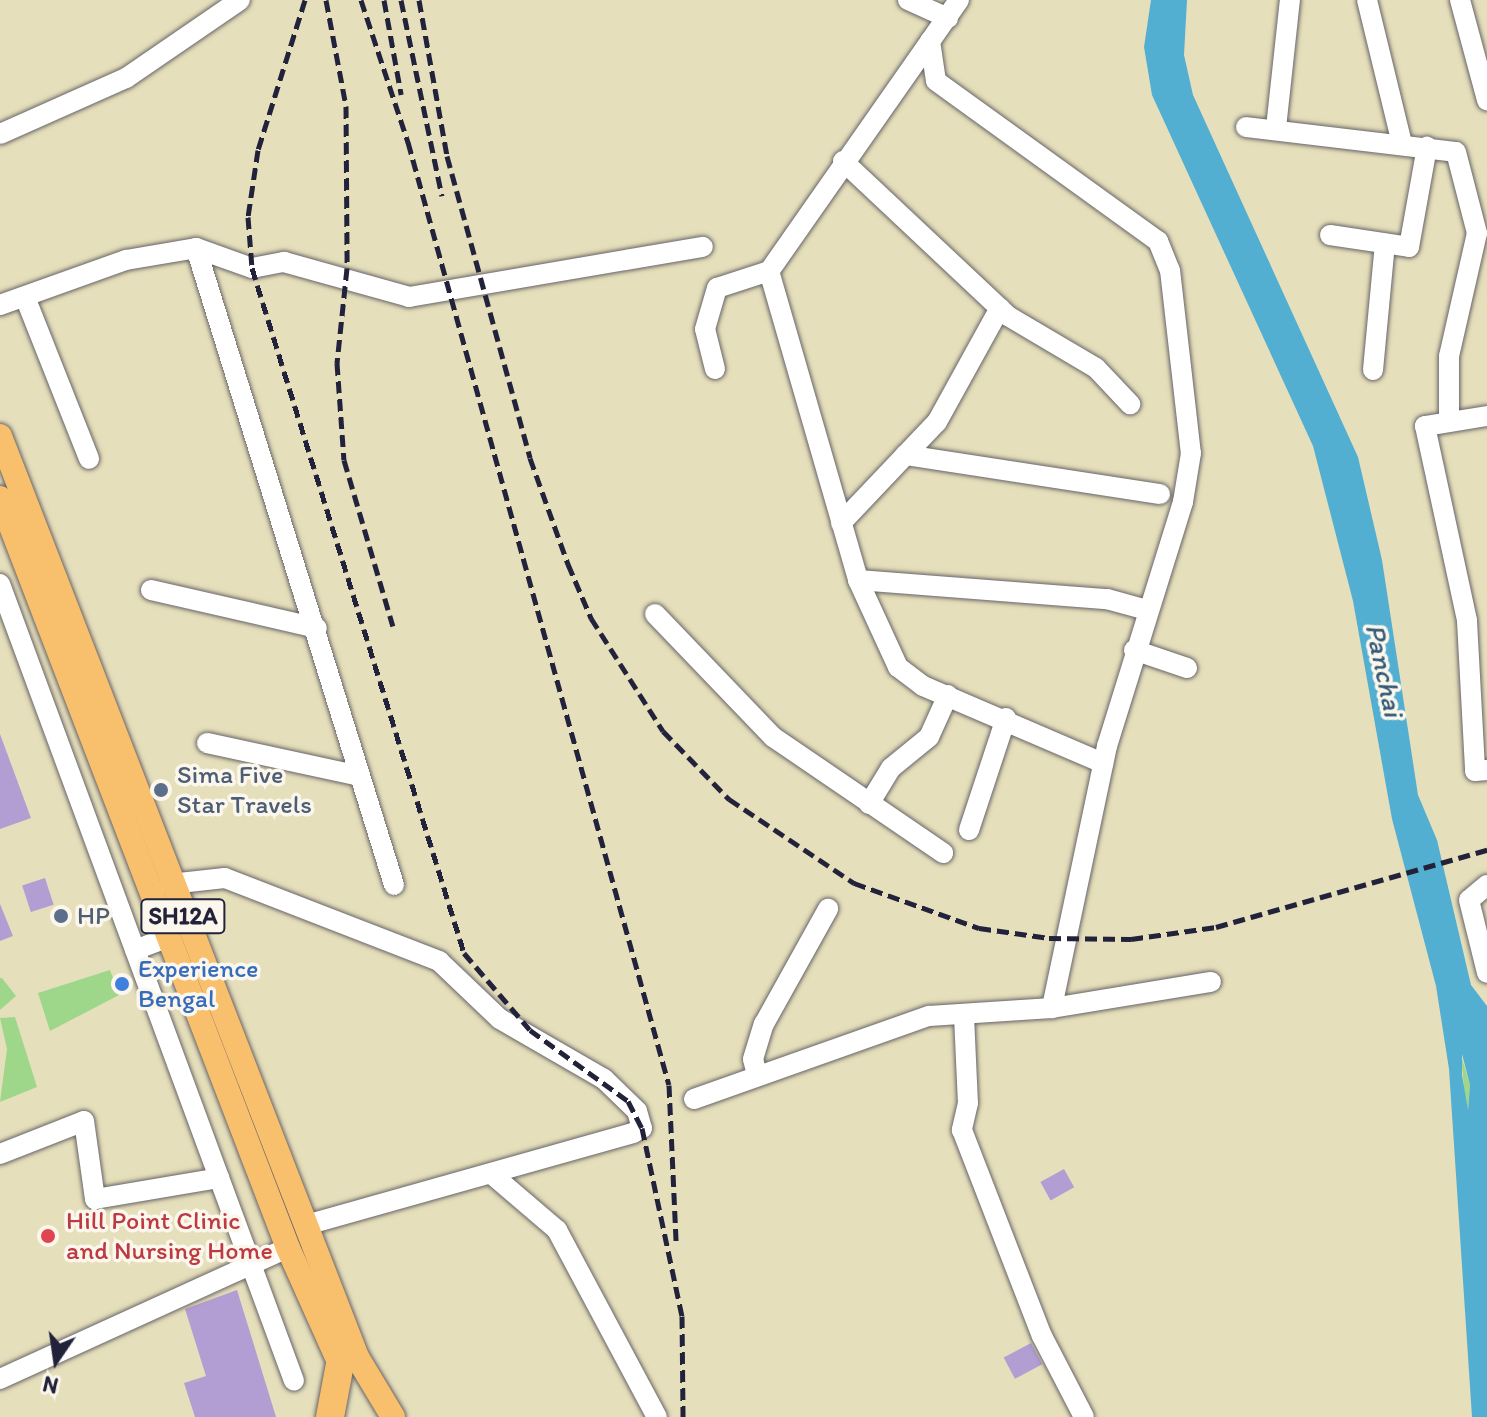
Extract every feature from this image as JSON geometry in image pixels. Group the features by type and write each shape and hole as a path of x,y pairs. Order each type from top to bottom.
{"highway":[{"path":"330,1417 340,1364"}],"main road":[{"name":"SH12A","path":"0,436 170,884 178,933 288,1248 340,1364"},
{"name":"SH12A","path":"0,498 178,933 305,1225 357,1357 393,1417"}],"street":[{"path":"9,132 126,78 240,0"},
{"path":"908,0 948,18"},
{"path":"715,369 705,329 717,288 769,271 843,161 959,0"},
{"path":"1276,128 1290,0"},
{"path":"1367,0 1402,144"},
{"path":"1460,0 1487,100"},
{"path":"930,41 936,81 1158,241 1170,270 1191,453 1183,502 1134,650 1103,763 1052,1008"},
{"path":"1246,127 1276,128 1456,152 1477,233 1449,356 1449,422"},
{"path":"1330,235 1409,247 1427,147"},
{"path":"843,161 1000,308 1096,368 1130,404"},
{"path":"1373,370 1385,244"},
{"path":"0,305 126,260 196,248 252,268 284,262 409,297 703,247"},
{"path":"196,248 317,628 394,885"},
{"path":"769,271 858,580 898,667 948,695 1103,763"},
{"path":"25,297 89,459"},
{"path":"841,523 937,422 1000,308"},
{"path":"1487,416 1425,426 1467,621 1475,771 1487,770"},
{"path":"905,455 1160,494"},
{"path":"858,580 1107,599 1147,610"},
{"path":"0,584 294,1381"},
{"path":"151,590 317,628"},
{"path":"655,614 773,737 943,853"},
{"path":"1134,650 1187,668"},
{"path":"869,804 891,768 929,737 948,695"},
{"path":"969,830 1006,718"},
{"path":"207,743 359,776"},
{"path":"170,884 225,878 439,961 500,1019 604,1079 637,1111 642,1128 633,1133 495,1177 305,1225"},
{"path":"1487,885 1469,900 1487,973"},
{"path":"757,1075 753,1059 764,1024 828,909"},
{"path":"135,950 178,933"},
{"path":"694,1099 929,1016 1052,1008 1211,982"},
{"path":"964,1016 968,1103 962,1130 1042,1336 1084,1417"},
{"path":"0,1154 84,1121 95,1199 219,1178"},
{"path":"495,1177 557,1230 657,1417"},
{"path":"0,1379 288,1248"}],"green space":[{"path":"110,970 119,995 50,1031 38,993"},
{"path":"0,978 16,996 0,1010"},
{"path":"15,1017 37,1087 0,1102 7,1049 0,1018"},
{"path":"1461,1055 1470,1085 1468,1110 1466,1110"}],"water":[{"name":"Panchai","path":"1151,0 1187,0 1184,55 1193,95 1358,457 1382,560 1418,795 1437,840 1471,985 1487,1006 1487,1417 1472,1417 1449,1069 1436,986 1392,819 1353,601 1313,446 1152,95 1144,47","holes":["1462,1054 1470,1085 1468,1110"]}],"building":[{"path":"0,734 31,818 0,829"},
{"path":"45,878 54,905 31,912 22,885"},
{"path":"0,904 13,936 0,941"},
{"path":"1064,1169 1074,1187 1051,1200 1040,1182"},
{"path":"237,1290 276,1417 195,1417 184,1383 206,1376 185,1309"},
{"path":"1031,1343 1042,1364 1015,1379 1004,1358"}],"railway":[{"path":"305,0 258,150 248,217 252,268 464,953 530,1030 628,1101 642,1128 682,1316 683,1417"},
{"path":"326,0 346,106 347,268 337,363 344,460 393,626"},
{"path":"361,0 408,142 669,1085 676,1242"},
{"path":"384,0 401,94"},
{"path":"401,0 442,196"},
{"path":"419,0 447,156 530,458 568,564 591,618 663,731 729,799 854,883 979,928 1049,938 1131,939 1216,927 1487,850"}],"place":[{"name":"Sima Five Star Travels","path":"161,790"},
{"name":"HP","path":"61,916"},
{"name":"Experience Bengal","path":"122,984"},
{"name":"Hill Point Clinic and Nursing Home","path":"48,1236"}]}
